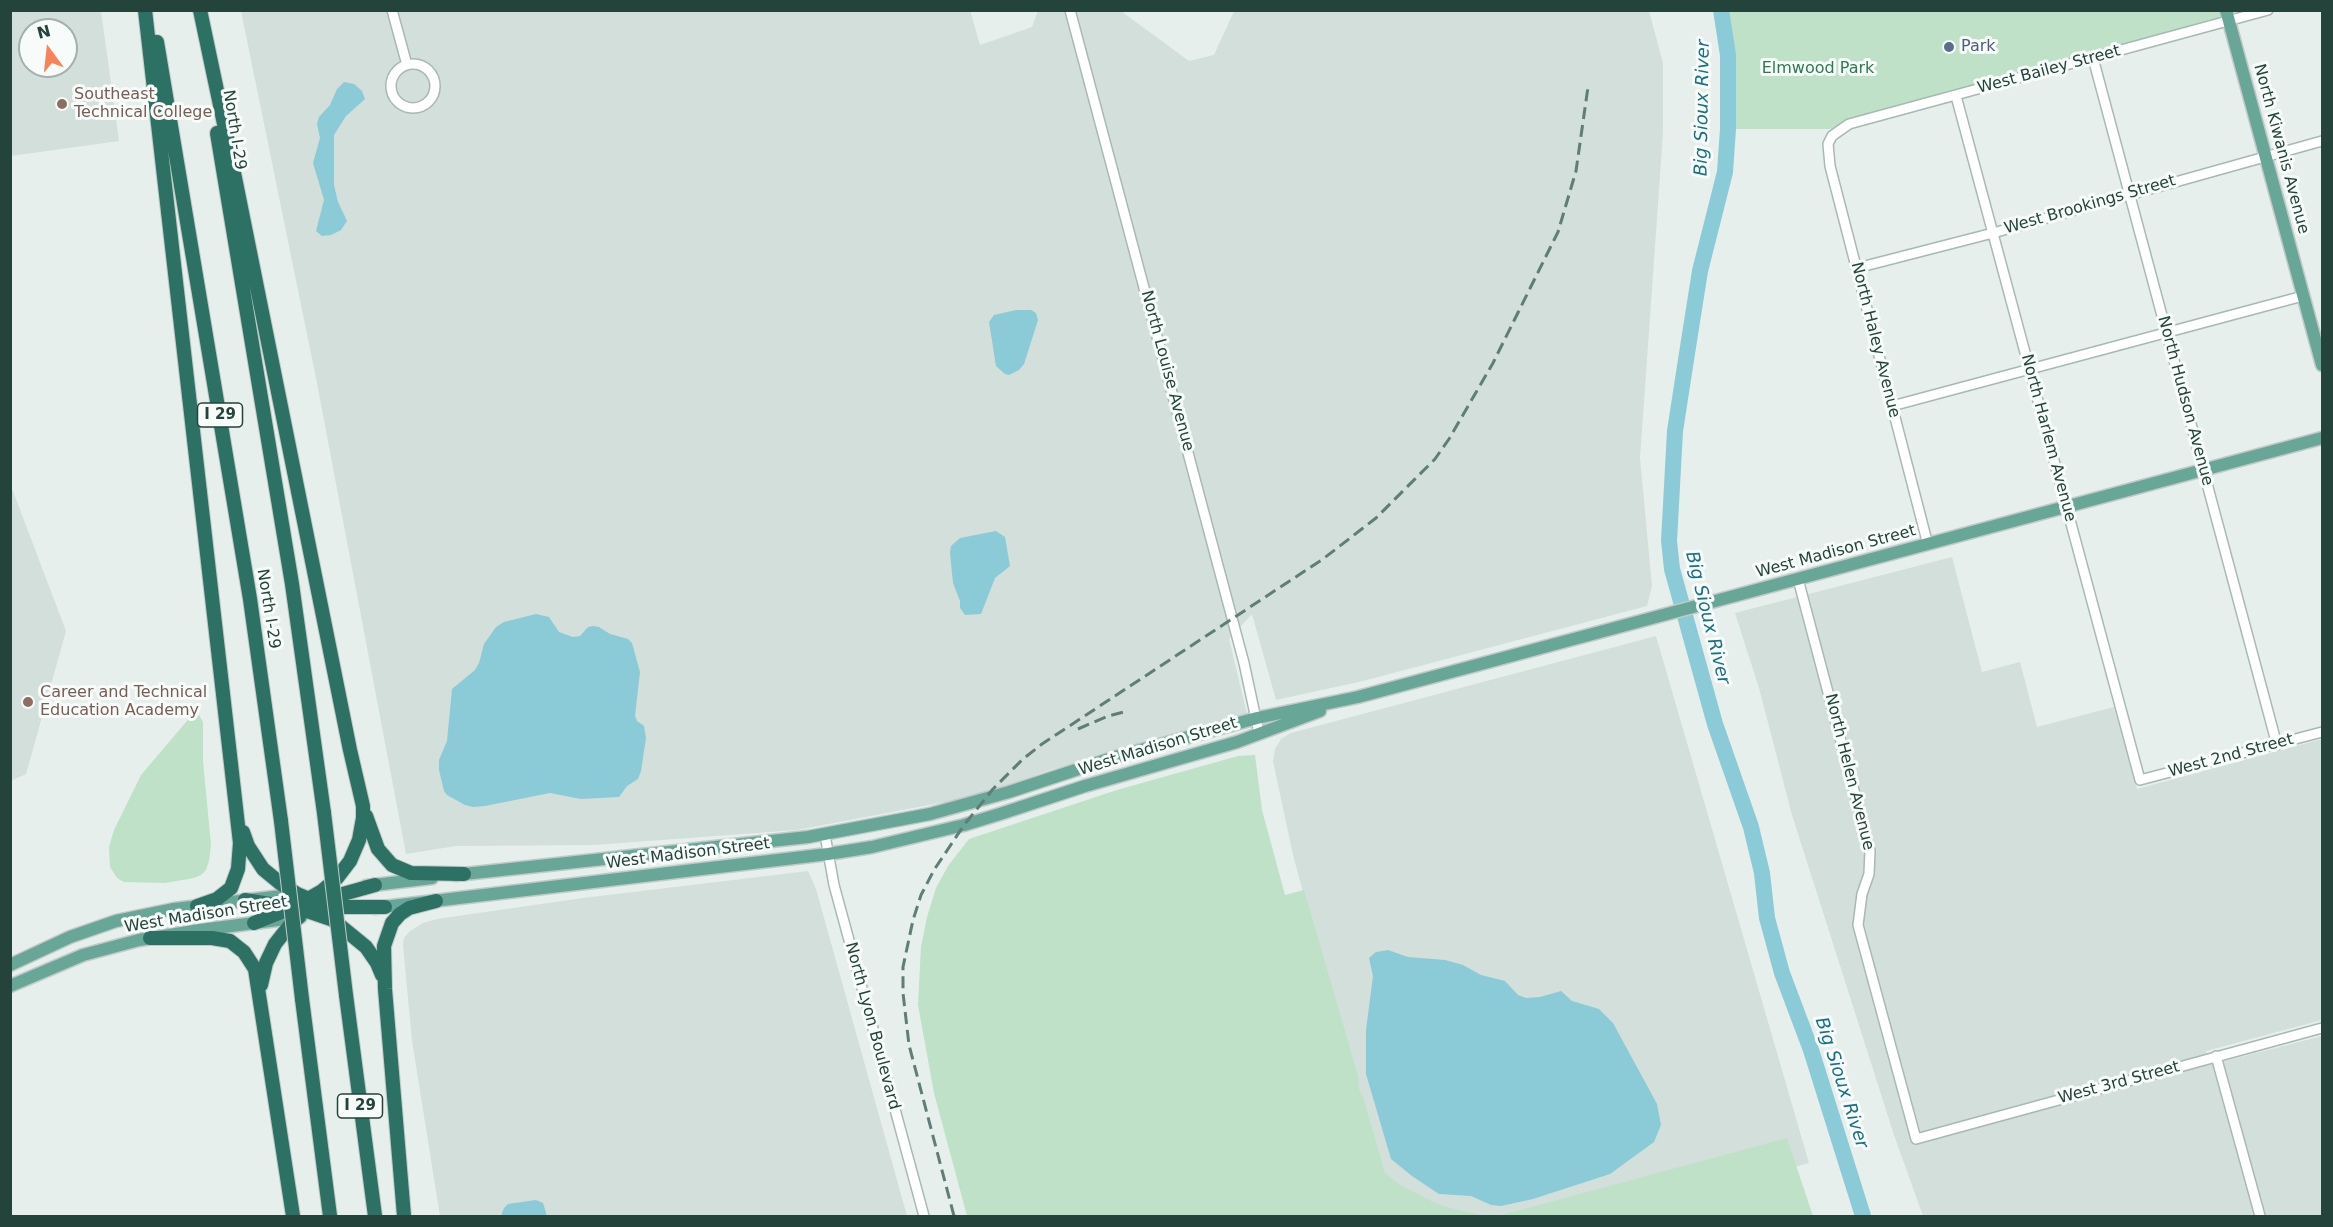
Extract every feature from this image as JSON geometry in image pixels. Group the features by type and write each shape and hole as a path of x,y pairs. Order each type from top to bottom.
{"highway":[{"path":"145,10 238,818 240,859 235,879 225,894 197,906"},
{"name":"North I-29","path":"151,10 249,590 281,821 330,1216"},
{"path":"199,10 363,806 359,840 345,868 308,905 270,953 262,974 260,993"},
{"name":"North I-29","path":"199,10 292,584 324,813 375,1216"},
{"path":"356,779 373,839 378,849 392,865 411,873 464,874"},
{"path":"238,818 248,846 258,862 280,883 308,905 345,928 366,947 377,963 384,989"},
{"path":"254,923 334,895 375,885"},
{"path":"245,900 343,907 385,907"},
{"path":"404,1216 384,989 384,946 392,922 400,914 409,908 436,901"},
{"path":"150,938 212,938 230,942 244,952 255,969 292,1216"}],"main road":[{"name":"North Kiwanis Avenue","path":"2228,16 2322,365"},
{"name":"West Madison Street","path":"375,885 825,835 903,820 958,807 1114,757 1257,718 1358,697 2322,438"},
{"name":"West Madison Street","path":"385,907 872,847 964,825 1259,734 1358,697"},
{"name":"West Madison Street","path":"10,965 92,928 143,915 245,900"},
{"name":"West Madison Street","path":"10,986 83,956 150,938 254,923"}],"street":[{"path":"392,10 407,65"},
{"name":"North Louise Avenue","path":"1070,10 1244,663 1259,734"},
{"name":"West Bailey Street","path":"1832,135 1849,124 2093,58 2228,16 2268,10"},
{"name":"North Hudson Avenue","path":"2093,58 2277,745"},
{"path":"414,64 427,69 435,81 433,96 423,106 409,108 396,101 391,88 395,74 407,65 414,64"},
{"name":"North Harlem Avenue","path":"1956,96 2140,780"},
{"name":"North Haley Avenue","path":"1832,135 1828,144 1830,166 1928,545"},
{"name":"West Brookings Street","path":"1857,268 2322,141"},
{"path":"1893,406 2303,296"},
{"name":"North Helen Avenue","path":"1798,579 1870,851 1869,874 1862,894 1858,925 1916,1139"},
{"name":"West 2nd Street","path":"2140,780 2322,732"},
{"name":"North Lyon Boulevard","path":"825,835 828,854 924,1216"},
{"name":"West 3rd Street","path":"1916,1139 2322,1028"},
{"path":"2216,1056 2260,1216"}],"shaded area":[{"path":"970,10 980,45 1032,27 1038,11 1121,11 1189,61 1214,55 1234,11 1649,11 1663,63 1663,133 1640,458 1652,586 1647,606 1363,681 1276,700 1252,614 1229,639 1247,714 1047,771 998,789 966,798 797,830 594,845 456,846 406,854 317,383 241,11"},
{"name":"Southeast Technical College","path":"10,11 101,11 119,141 11,156"},
{"name":"Career and Technical Education Academy","path":"11,486 66,631 26,774 11,781"},
{"path":"1952,557 1982,672 2020,662 2037,727 2114,707 2137,789 2322,739 2322,1020 2206,1051 2210,1065 2322,1036 2322,1216 1923,1216 1894,1135 1792,815 1759,688 1735,613"},
{"path":"1656,636 1809,1163 1613,1216 1390,1216 1293,855 1273,761 1275,749 1281,739 1291,733"},
{"path":"808,871 816,889 907,1216 440,1216 412,1041 403,945 404,938 410,931 423,923 437,919 583,898"}],"green space":[{"name":"Elmwood Park","path":"2226,10 2229,22 1840,129 1728,129 1728,55 1721,11"},
{"path":"192,715 199,715 203,722 203,761 211,845 206,870 194,878 165,883 124,882 117,878 110,867 109,847 114,830 141,775"},
{"path":"1255,755 1262,810 1285,895 1304,890 1358,1076 1359,1089 1385,1173 1400,1185 1449,1208 1482,1215 1502,1215 1787,1138 1813,1216 967,1216 934,1093 918,1005 921,947 927,917 936,888 948,866 969,839 1117,790 1238,756"}],"water":[{"path":"344,82 354,84 362,91 365,99 346,116 334,135 334,185 338,202 347,221 341,230 322,236 316,231 324,200 313,163 320,138 317,124 319,117 330,105 337,89"},
{"path":"1016,310 1031,310 1036,313 1038,320 1024,364 1019,370 1009,375 996,366 989,322 994,315"},
{"path":"996,531 1005,537 1010,566 995,578 981,614 965,615 960,608 960,601 953,583 951,546 960,538"},
{"path":"536,614 549,617 559,632 573,637 580,636 588,627 593,626 628,639 632,643 640,672 635,716 637,721 644,726 646,738 641,771 638,779 627,786 619,797 581,799 550,793 485,806 465,805 444,791 439,770 439,760 447,741 452,689 475,670 484,644 496,627 504,622"},
{"path":"1388,950 1408,957 1445,960 1463,965 1481,975 1505,981 1518,995 1526,998 1561,991 1572,1001 1599,1009 1613,1023 1657,1104 1661,1125 1654,1142 1610,1174 1533,1199 1501,1206 1491,1205 1471,1196 1439,1194 1412,1176 1391,1159 1366,1074 1366,1030 1373,976 1369,958 1376,952"},
{"path":"536,1200 543,1203 547,1216 501,1216 508,1204"}],"waterway":[{"name":"Big Sioux River","path":"1721,10 1728,55 1728,129 1725,172 1700,271 1675,431 1669,541 1672,569 1715,724 1751,827 1762,873 1767,918 1782,973 1811,1050 1863,1216"}],"railway":[{"path":"954,1216 909,1045 903,993 903,967 913,920 921,895 934,870 964,825 993,789 1023,759 1042,744 1323,559 1376,518 1435,459 1493,363 1558,232 1576,171 1588,87"},
{"path":"1078,729 1124,712"}],"place":[{"name":"Park","path":"1949,47"},
{"name":"Southeast Technical College","path":"62,104"},
{"name":"Career and Technical Education Academy","path":"28,702"}]}
